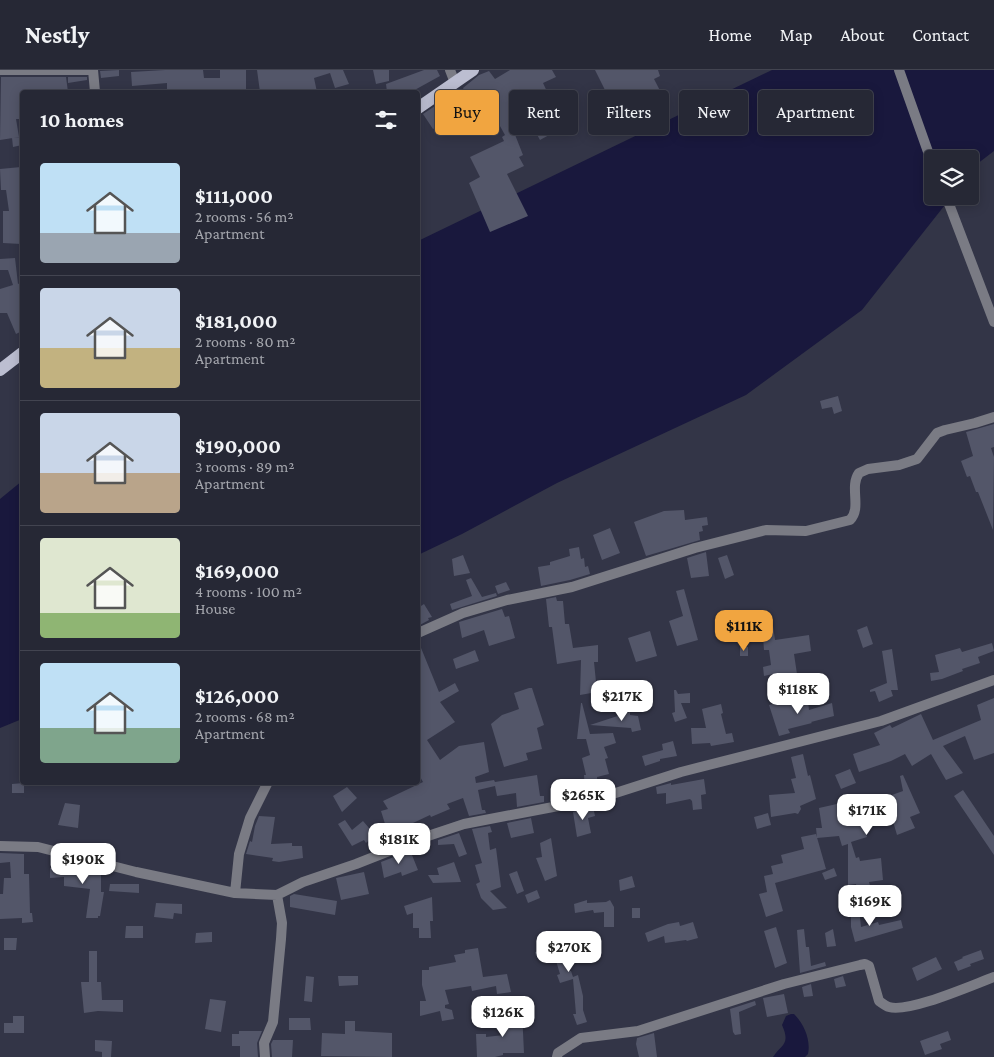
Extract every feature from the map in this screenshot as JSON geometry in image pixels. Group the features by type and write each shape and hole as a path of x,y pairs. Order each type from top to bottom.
{"main road":[{"path":"420,107 473,70"},
{"path":"0,370 20,355"}],"street":[{"path":"0,70 93,70 95,90"},
{"path":"450,70 455,83"},
{"path":"899,70 927,150"},
{"path":"949,205 993,316"},
{"path":"420,633 463,613 507,600 572,587 695,548 766,530 806,531 850,520 855,512 854,483 859,473 868,469 899,465 917,459 937,433 994,417"},
{"path":"0,846 38,846 136,872 235,893 278,895 303,882 464,824 600,798 681,772 718,764 812,737 881,721 994,680"},
{"path":"235,893 239,854 250,818 266,785"},
{"path":"265,1057 264,1042 272,1022 281,939 282,923 278,895"},
{"path":"557,1057 558,1053 563,1049 581,1038 638,1031 784,984 860,964 869,966 879,1001 895,1008 918,1004 994,977"}],"shaded area":[{"path":"772,70 994,70 994,151 979,162 979,150 924,150 924,205 945,205 862,310 746,395 557,483 462,534 420,554 420,240 637,135 669,135 669,120 679,115 679,135 748,135 748,90 731,90"},
{"path":"20,483 20,720 0,728 0,499"},
{"path":"791,1014 798,1018 804,1027 809,1049 808,1054 805,1057 773,1057 784,1044 786,1037 782,1025 786,1016"}],"building":[{"path":"119,70 119,76 101,78 100,71"},
{"path":"203,70 204,78 220,78 220,70 246,70 246,90 167,90 167,83 132,86 131,72"},
{"path":"257,70 343,70 349,84 335,88 330,73 314,78 317,90 260,90"},
{"path":"373,70 389,70 389,81 376,84"},
{"path":"424,70 437,70 440,76 415,90 387,90 386,84"},
{"path":"510,70 552,70 556,77 543,83 546,90 509,90 509,135 515,135 523,155 519,157 524,166 507,174 528,216 490,232 469,183 480,177 470,157 504,141 502,137 505,135 499,124 499,90 464,90 463,88 479,75 489,71 495,79"},
{"path":"595,70 658,70 660,76 654,79 660,90 605,90"},
{"path":"1,77 66,77 68,90 20,90 20,119 16,119 19,137 0,140"},
{"path":"68,77 87,77 87,80 68,83"},
{"path":"435,106 435,128 433,129 423,114"},
{"path":"537,135 549,135 540,140"},
{"path":"20,137 20,145 13,147 12,138"},
{"path":"20,167 20,244 3,243 3,211 9,211 6,190 1,190 0,169"},
{"path":"15,258 18,284 20,283 20,332 16,334 7,313 0,313 0,289 13,285 8,270 0,270 0,259"},
{"path":"838,396 842,411 834,414 832,407 822,409 820,401"},
{"path":"994,424 994,447 991,448 994,457 993,530 978,492 976,492 970,476 967,477 961,461 973,456 966,432"},
{"path":"684,510 685,520 707,517 708,525 702,526 703,531 699,532 700,540 646,556 634,522 664,511"},
{"path":"610,528 620,553 602,560 593,535"},
{"path":"579,547 581,559 584,558 585,567 588,566 590,574 541,586 538,567 550,565 550,562 570,556 569,549"},
{"path":"706,552 709,576 691,578 687,558"},
{"path":"463,555 470,573 454,576 452,559"},
{"path":"727,555 734,575 725,579 718,558"},
{"path":"471,578 482,597 496,593 497,596 452,610 450,604 472,596 466,580"},
{"path":"506,582 510,590 498,594 495,586"},
{"path":"684,589 698,640 677,646 669,621 683,616 676,591"},
{"path":"556,597 557,601 563,601 565,624 569,624 573,648 598,645 598,662 594,662 597,692 580,695 581,660 557,664 552,627 549,627 546,599"},
{"path":"424,604 432,617 420,625 420,607"},
{"path":"502,609 505,617 509,616 515,638 489,646 484,630 462,638 459,622"},
{"path":"773,626 775,640 809,635 811,651 794,654 797,674 778,677 778,673 764,676 763,667 771,665 769,650 764,650 760,629"},
{"path":"867,626 873,644 863,648 857,630"},
{"path":"650,631 657,656 636,662 628,638"},
{"path":"992,643 994,651 978,657 980,663 942,679 931,681 930,673 939,672 935,655 960,648 962,652"},
{"path":"420,645 439,692 455,683 459,691 440,702 455,722 427,740 440,760 459,746 484,742 489,772 475,777 476,783 537,775 540,796 544,796 544,802 517,807 516,793 497,796 495,786 478,790 482,810 485,810 486,813 469,816 463,798 447,804 450,809 431,817 430,815 396,831 398,840 391,843 381,811 388,809 383,801 423,782 420,777"},
{"path":"740,647 748,647 748,656 740,656"},
{"path":"892,649 898,690 891,690 893,696 879,702 875,691 870,692 870,690 887,683 882,651"},
{"path":"475,650 479,661 456,669 453,659"},
{"path":"645,684 648,693 629,698 626,689"},
{"path":"532,688 544,725 537,728 542,749 526,753 528,760 504,767 491,724 502,715 519,709 514,693"},
{"path":"674,690 678,694 690,693 690,703 681,703 687,718 675,722 672,713 675,712"},
{"path":"994,698 994,753 974,760 965,736 943,746 963,773 946,780 931,754 912,766 905,754 859,772 853,754 880,745 874,733 890,725 892,728 921,714 933,740 981,720 977,705"},
{"path":"808,701 809,710 832,703 834,716 788,729 790,733 779,736 769,705 780,702 781,705"},
{"path":"581,703 590,734 613,733 616,743 604,747 608,758 605,759 609,774 597,777 598,790 585,791 584,775 586,775 582,758 590,755 586,739 577,739"},
{"path":"721,704 723,713 721,714 726,734 732,733 734,742 711,746 710,743 692,744 691,728 706,728 702,709"},
{"path":"630,712 630,715 638,716 641,730 632,732 631,728 590,725"},
{"path":"673,741 677,756 660,759 660,761 645,766 642,756 663,750 662,744"},
{"path":"803,754 816,799 800,806 801,809 798,814 771,817 769,795 795,793 791,779 796,778 791,757"},
{"path":"850,769 856,783 841,789 835,775"},
{"path":"903,775 920,813 910,817 915,828 897,835 892,818 872,823 873,826 864,829 867,837 851,842 856,858 859,857 860,861 881,858 883,880 869,882 874,900 888,897 889,906 860,909 856,884 848,885 848,844 842,846 839,836 817,838 816,828 822,828 819,808 850,801 852,811 878,803 878,800 903,791 900,776"},
{"path":"704,779 706,794 701,795 702,809 693,810 690,799 666,804 666,793 657,794 656,787"},
{"path":"12,784 24,785 24,793 12,793"},
{"path":"347,787 357,798 342,812 333,796"},
{"path":"963,790 994,836 994,855 954,796"},
{"path":"65,803 80,805 78,828 58,825"},
{"path":"593,806 595,816 588,818 591,833 577,837 573,812"},
{"path":"768,813 771,825 757,829 754,817"},
{"path":"259,816 275,817 271,844 292,843 292,846 302,846 303,858 279,862 272,861 273,858 246,854 250,841 252,842"},
{"path":"531,818 534,833 511,838 507,823"},
{"path":"345,820 352,830 363,821 375,835 366,843 364,840 352,846 338,824"},
{"path":"490,826 492,832 488,833 490,850 496,848 501,887 490,891 507,908 493,910 481,898 476,884 480,882 475,865 482,863 472,829"},
{"path":"459,833 467,854 459,857 454,844 438,845 438,840"},
{"path":"816,834 826,869 775,883 783,911 766,917 759,894 767,892 764,876 773,874 771,866 783,863 781,855 804,849 801,837"},
{"path":"551,838 557,876 545,881 536,858 542,857 540,843"},
{"path":"410,850 418,870 402,876 401,872 384,878 381,862 394,857 396,859 395,856"},
{"path":"0,853 24,854 24,874 29,874 30,913 32,913 33,922 22,923 22,918 0,919 0,894 3,894 4,878 11,878 10,862 0,863"},
{"path":"454,862 461,882 433,883 428,875 439,875 437,868"},
{"path":"69,865 84,866 84,873 101,873 101,892 104,892 98,918 86,918 90,889 64,886 64,877 50,878 50,868"},
{"path":"834,868 837,876 825,880 822,873"},
{"path":"517,871 524,891 517,894 509,874"},
{"path":"364,872 369,894 341,900 336,878"},
{"path":"632,876 635,887 620,891 619,880"},
{"path":"110,884 139,884 139,893 109,891"},
{"path":"537,890 540,898 528,903 525,895"},
{"path":"294,894 337,901 335,915 290,907 290,896"},
{"path":"432,897 433,921 430,921 431,938 419,938 419,928 413,928 413,913 407,915 404,906"},
{"path":"587,900 587,903 610,900 614,907 614,927 604,927 604,912 594,913 593,910 575,913 574,904"},
{"path":"156,903 182,904 182,914 174,913 173,919 154,917"},
{"path":"632,908 640,908 640,918 632,918"},
{"path":"851,908 859,908 861,927 878,922 879,925 901,920 903,928 855,942 851,927"},
{"path":"679,922 680,926 693,922 698,938 665,943 664,936 648,942 645,933"},
{"path":"126,926 143,926 143,938 125,938"},
{"path":"776,927 787,963 775,968 764,931"},
{"path":"804,929 806,947 809,947 811,966 825,962 826,966 800,973 797,930"},
{"path":"833,929 836,946 827,947 825,933"},
{"path":"212,932 212,942 195,943 196,933"},
{"path":"4,938 17,938 16,950 4,950"},
{"path":"585,938 586,949 562,951 568,971 571,971 573,977 578,975 583,996 583,1010 587,1022 577,1025 573,1014 576,1014 573,979 560,983 557,975 560,974 554,954 536,956 535,952 568,942 568,940"},
{"path":"478,948 483,977 507,974 511,992 497,994 496,986 472,991 471,986 445,990 449,1004 445,1005 445,1008 452,1010 454,1019 442,1021 440,1011 420,1016 420,1001 426,1001 422,985 422,970 429,970 429,967 456,962 454,955 465,953 465,950"},
{"path":"981,950 984,959 958,971 954,962"},
{"path":"89,951 97,951 97,982 101,982 102,1000 123,1000 123,1012 98,1011 84,1013 81,982 89,982"},
{"path":"936,957 942,969 917,981 912,968"},
{"path":"306,976 314,977 312,1002 304,1001"},
{"path":"338,976 358,976 358,985 339,986"},
{"path":"843,976 846,986 836,988 834,979"},
{"path":"811,984 813,996 804,997 802,987"},
{"path":"784,994 788,1013 767,1017 763,998"},
{"path":"210,999 226,1001 221,1032 205,1029"},
{"path":"755,1001 756,1005 739,1012 741,1034 735,1035 730,1009"},
{"path":"522,1011 524,1053 503,1053 503,1055 495,1057 477,1057 476,1034 486,1034 486,1037 504,1035 504,1012"},
{"path":"13,1016 24,1016 24,1033 4,1033 4,1023 13,1023"},
{"path":"289,1018 310,1018 311,1030 289,1030"},
{"path":"345,1021 355,1021 355,1031 392,1033 392,1057 321,1056 322,1033 345,1034"},
{"path":"239,1031 262,1031 257,1043 258,1057 240,1057 240,1046 232,1046 232,1034 239,1034"},
{"path":"948,1031 951,1040 940,1044 942,1049 925,1055 920,1041"},
{"path":"654,1033 657,1057 639,1057 636,1044 637,1038"},
{"path":"95,1040 112,1041 111,1057 102,1057 102,1052 95,1051"},
{"path":"273,1040 293,1040 292,1057 272,1057 271,1044"}]}
